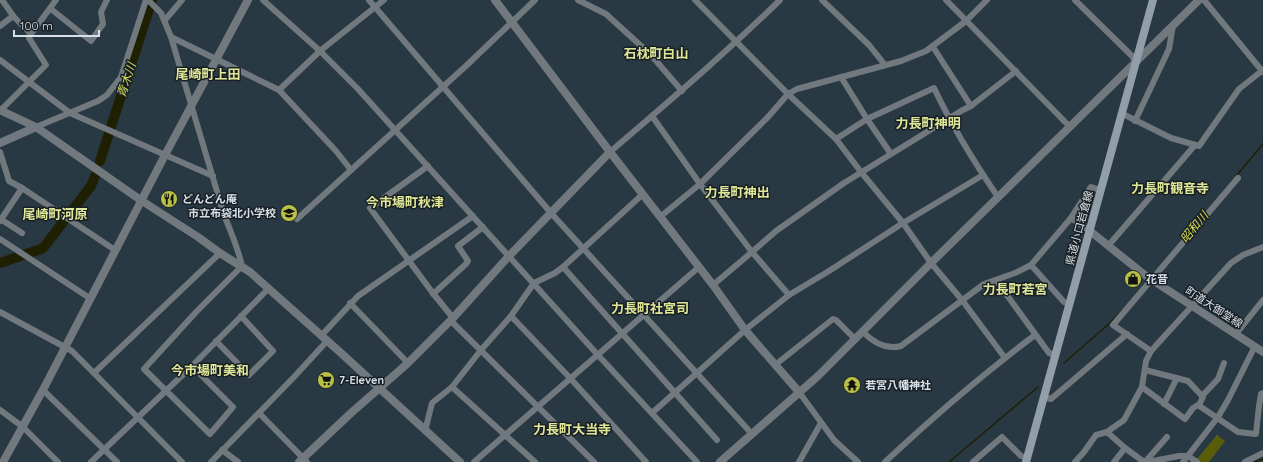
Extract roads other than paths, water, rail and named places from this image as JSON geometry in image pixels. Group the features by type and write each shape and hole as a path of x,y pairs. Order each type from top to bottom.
{"main road":[{"name":"県道小口岩倉線","path":"1027,460 1153,0"}],"street":[{"path":"2,0 13,16 31,34"},
{"path":"56,0 29,38 46,65 0,111 36,127 142,201 242,266 324,338 460,462"},
{"path":"51,8 91,41 103,24 101,12 106,0"},
{"path":"165,20 182,0"},
{"path":"3,462 43,390 115,250 248,0"},
{"path":"263,0 320,51 358,89 598,355 697,462"},
{"path":"369,0 551,213 752,434"},
{"path":"279,90 320,51 384,0"},
{"path":"496,0 610,152 713,285 745,330 799,392 837,443 858,462"},
{"path":"297,219 396,130 536,0"},
{"path":"578,0 606,14 651,55 682,91"},
{"path":"695,0 788,94 836,139 861,172 903,222 931,262 962,300 1005,358"},
{"path":"259,413 303,461 379,388 408,363 452,319 509,256 610,152 737,42 780,0"},
{"path":"822,0 869,45 885,65"},
{"path":"946,0 1070,127"},
{"path":"660,217 700,184 768,117 788,94 797,89 901,61 933,47 966,21 987,0"},
{"path":"1075,0 1132,56 1136,62"},
{"path":"720,462 818,376 931,262 1199,0"},
{"path":"1121,113 1171,138 1199,146 1239,89 1263,71 1204,0"},
{"path":"0,143 98,101 107,94 121,77 149,1 165,20 171,36 224,215 239,253 242,266"},
{"path":"0,26 13,16"},
{"path":"1135,121 1169,49 1173,25"},
{"path":"171,36 279,90 336,151 351,170"},
{"path":"933,47 971,106"},
{"path":"0,60 70,113 213,176"},
{"path":"713,285 776,231 861,172 971,106 1016,71"},
{"path":"841,77 891,154"},
{"path":"836,139 867,119 934,88 949,119 998,197"},
{"path":"652,116 700,184 752,252 789,295"},
{"path":"1108,246 1195,145"},
{"path":"0,152 9,181 22,188 115,250"},
{"path":"428,166 370,208 452,319 481,350 594,462"},
{"path":"652,413 745,330 789,295 829,271 903,222 983,175"},
{"path":"1152,351 1113,325 1153,280 1238,178"},
{"path":"863,332 869,338 886,346 894,348 901,346 984,284 1015,273 1030,265 1071,218 1091,187 1100,190"},
{"path":"22,188 1,221 22,234"},
{"path":"426,431 432,403 452,387 481,350 511,316 534,283 555,273 584,249 642,194"},
{"path":"211,462 259,413 324,338 350,303 408,260 473,216"},
{"path":"1071,218 1090,231"},
{"path":"434,294 468,261 458,246 483,227"},
{"name":"町道大御堂線","path":"1090,231 1153,280 1263,352"},
{"path":"0,239 91,299"},
{"path":"1075,462 1096,435 1108,432 1124,420 1142,387 1147,357 1152,351 1231,262 1243,255 1263,247"},
{"path":"94,373 220,253"},
{"path":"1030,265 1064,302 1070,304"},
{"path":"192,366 233,407 210,434 144,369 197,311 242,266"},
{"path":"563,266 718,440"},
{"path":"474,462 699,268"},
{"path":"996,280 1049,353 1056,355"},
{"path":"91,462 192,366 268,289"},
{"path":"1236,334 1263,300"},
{"path":"350,303 408,363"},
{"path":"0,312 72,351 182,462"},
{"path":"216,341 249,375 273,351 241,316"},
{"path":"511,316 570,378 646,462"},
{"path":"776,365 833,319 836,320 855,338"},
{"path":"1044,397 1051,399 1127,334"},
{"path":"886,462 911,438 1005,358 1035,335"},
{"path":"1183,462 1218,417 1255,346"},
{"path":"1142,387 1185,419 1193,408 1199,405 1203,397 1202,396 1218,379 1224,363"},
{"path":"1145,370 1188,381 1202,396"},
{"path":"1164,404 1177,378"},
{"path":"452,387 535,462"},
{"path":"43,390 117,462"},
{"path":"1199,405 1238,432 1256,434 1261,394 1263,393"},
{"path":"0,410 23,427 58,462"},
{"path":"799,462 821,423"},
{"path":"1108,432 1125,448 1145,462 1179,456 1188,456 1197,462"},
{"path":"973,462 1002,437 1027,460"},
{"path":"1145,462 1167,437"},
{"path":"1114,462 1125,448"},
{"path":"222,450 238,462"},
{"path":"1245,462 1263,453"}],"waterway":[{"name":"青木川","path":"100,161 152,0"},
{"name":"昭和川","path":"1236,176 1263,144"},
{"name":"青木川","path":"0,263 44,247 91,186 95,176"},
{"name":"昭和川","path":"1064,363 1111,322 1122,310"},
{"name":"昭和川","path":"949,462 1038,387"},
{"path":"1255,462 1263,459"}],"place":[{"name":"どんどん庵","path":"169,199"},
{"name":"市立布袋北小学校","path":"289,213"},
{"name":"花音","path":"1133,279"},
{"name":"7-Eleven","path":"326,380"},
{"name":"若宮八幡神社","path":"852,385"}],"district":[{"name":"石枕町白山","path":"656,53"},
{"name":"尾崎町上田","path":"208,74"},
{"name":"力長町神明","path":"928,123"},
{"name":"力長町観音寺","path":"1170,188"},
{"name":"力長町神出","path":"737,192"},
{"name":"今市場町秋津","path":"405,202"},
{"name":"尾崎町河原","path":"55,214"},
{"name":"力長町若宮","path":"1015,289"},
{"name":"力長町社宮司","path":"650,308"},
{"name":"今市場町美和","path":"210,370"},
{"name":"力長町大当寺","path":"572,429"}]}
